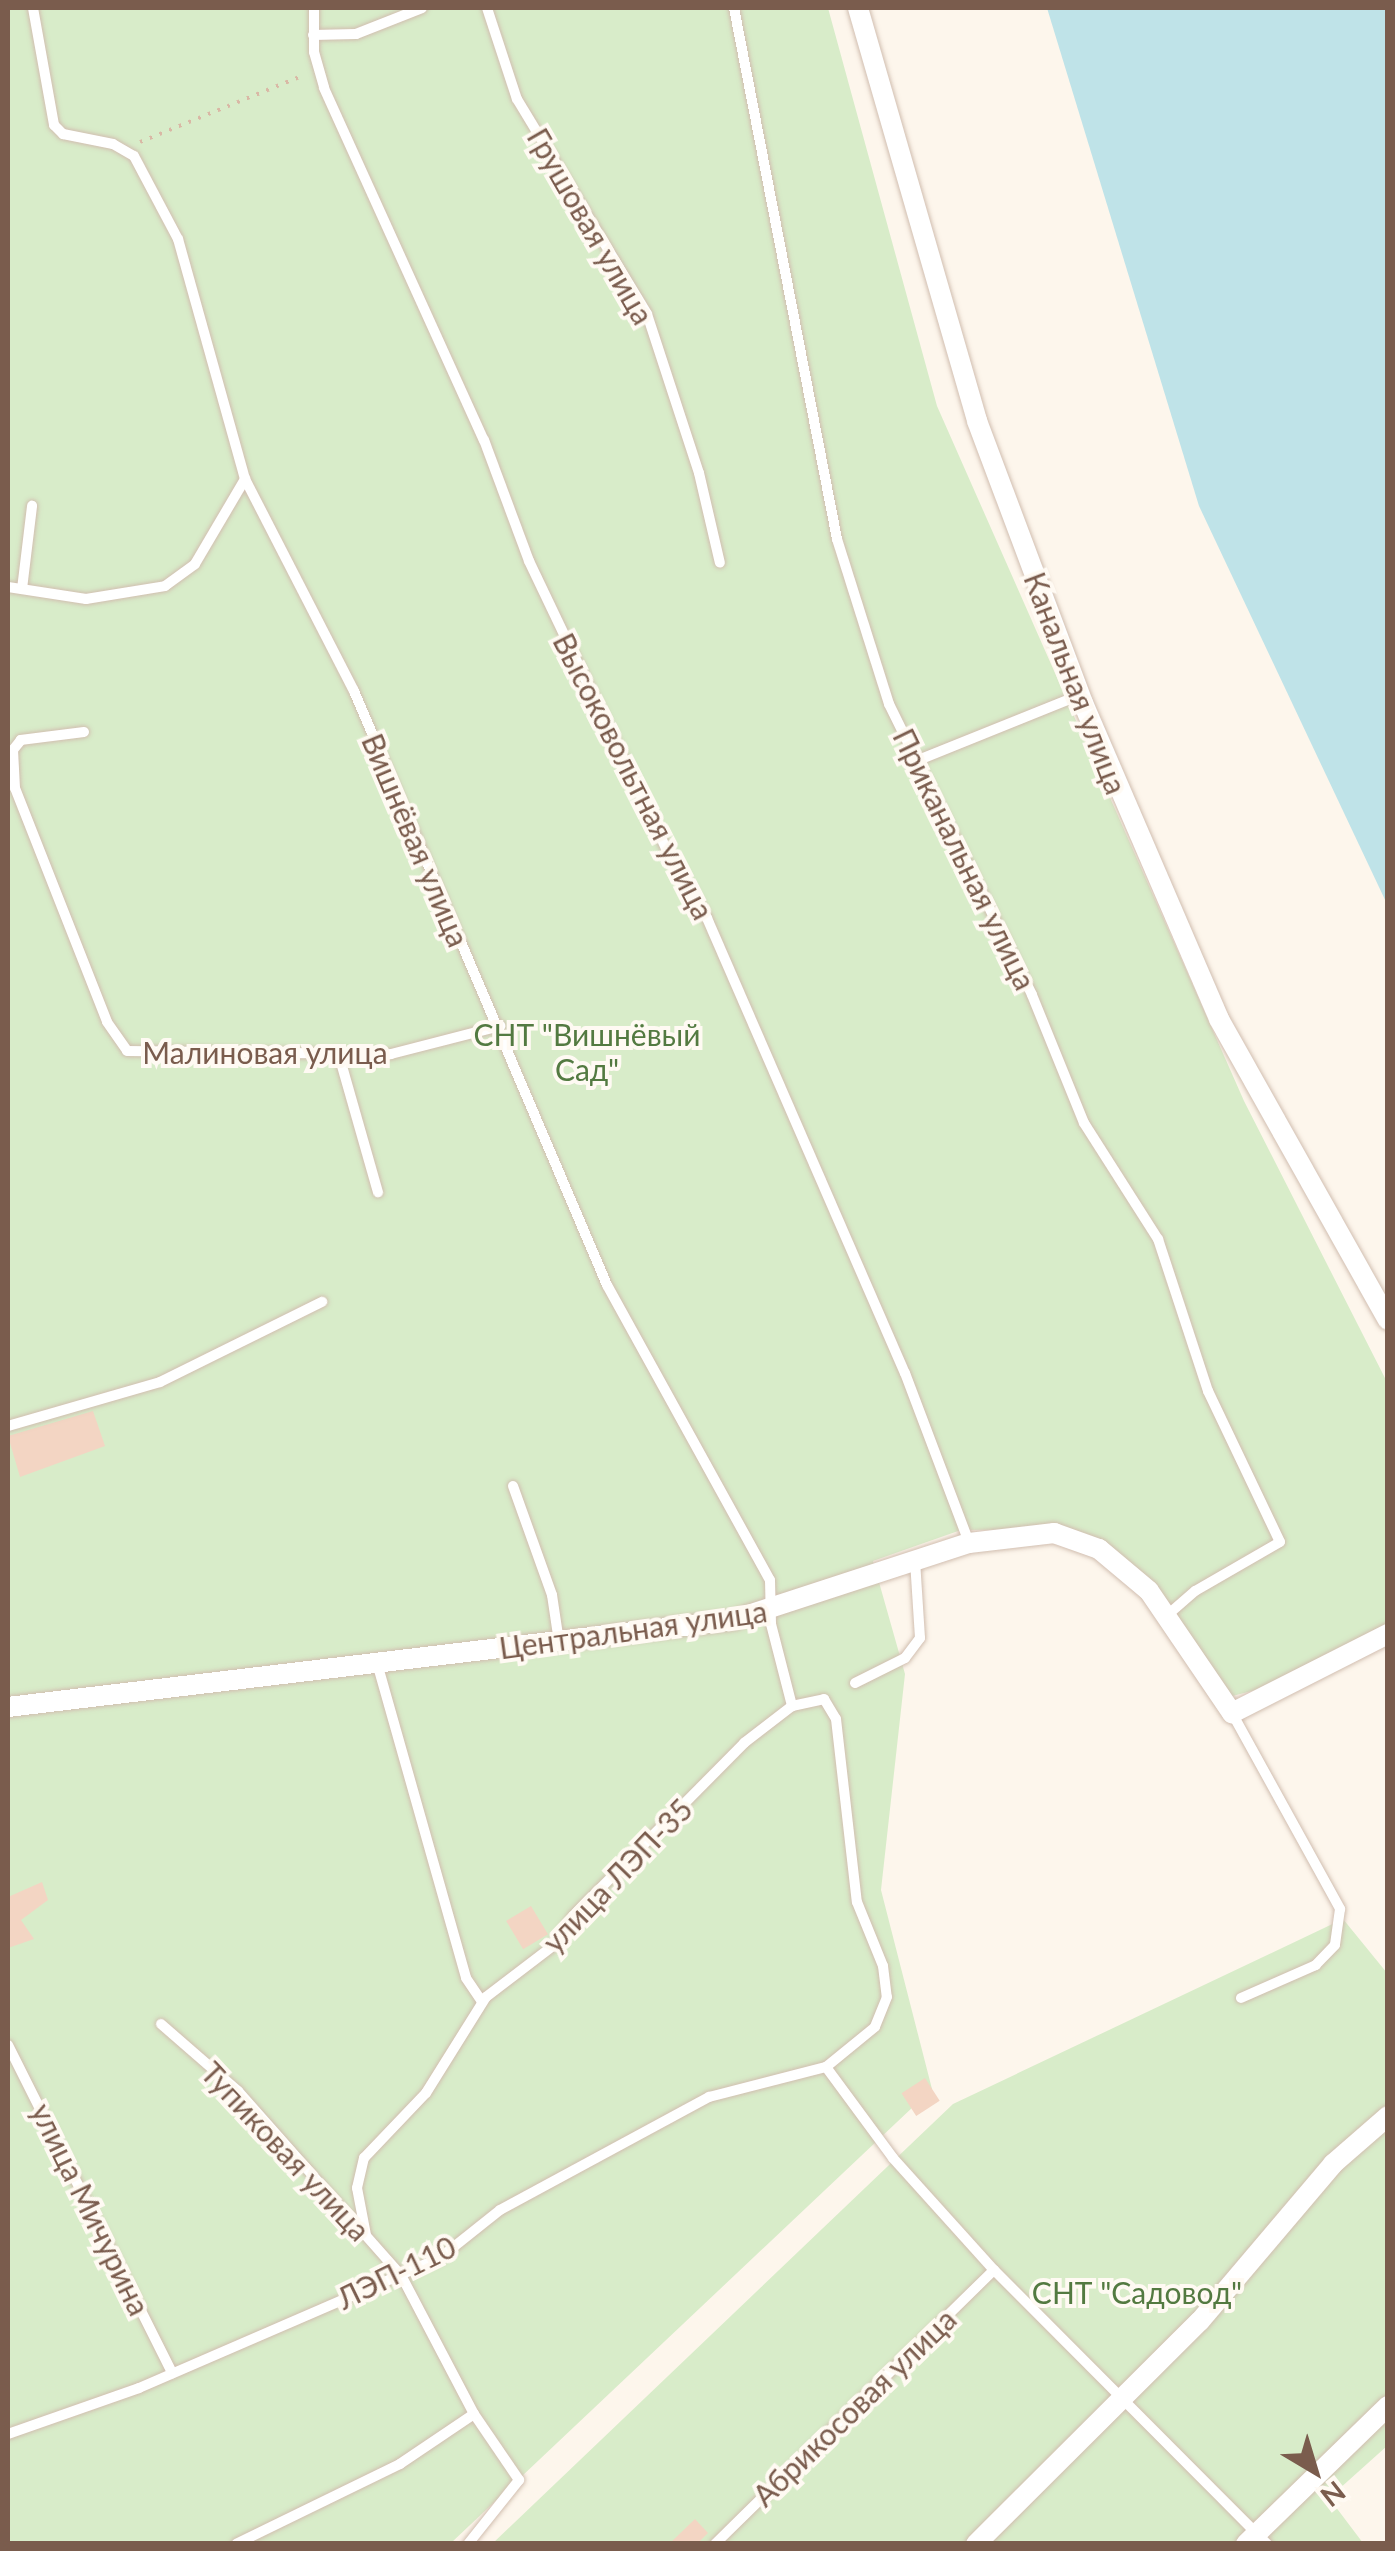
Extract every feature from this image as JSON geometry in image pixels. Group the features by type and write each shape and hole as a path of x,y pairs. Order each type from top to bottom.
{"street":[{"name":"Канальная улица","path":"858,8 972,405 1080,695 1219,1019 1388,1320"},
{"name":"Центральная улица","path":"8,1707 559,1642 772,1610 969,1543 1020,1535 1074,1536 1127,1570 1170,1614 1232,1714"},
{"path":"1232,1714 1388,1634"},
{"path":"976,2544 1200,2321 1333,2164 1388,2116"},
{"path":"1257,2540 1388,2406"}],"lane":[{"path":"33,8 57,130 128,151"},
{"name":"Высоковольтная улица","path":"314,8 318,70 484,440 529,561 666,848 706,918 905,1373 969,1543"},
{"path":"313,35 356,34 422,8"},
{"name":"Грушовая улица","path":"487,8 516,99 646,314 699,472 720,564"},
{"name":"Приканальная улица","path":"734,8 837,538 889,704 1032,995 1084,1123 1158,1239 1208,1391 1280,1542 1206,1584 1170,1614"},
{"name":"Вишнёвая улица","path":"128,151 141,166 192,275 246,480 354,692 466,960 500,1026 607,1286 773,1590 772,1610 792,1706"},
{"path":"8,587 111,599 165,586 195,564 246,480"},
{"path":"22,589 32,506"},
{"path":"916,761 1080,695"},
{"name":"Малиновая улица","path":"84,732 21,740 13,750 11,789 107,1022 127,1050 406,1052 500,1026"},
{"path":"338,1052 378,1192"},
{"path":"8,1426 160,1382 322,1302"},
{"path":"514,1486 552,1595 559,1642"},
{"path":"854,1683 905,1658 920,1638 914,1562"},
{"path":"377,1663 466,1978 482,2002"},
{"path":"792,1706 817,1698 828,1702 836,1719 857,1902 883,1966 887,1997 875,2026 826,2067 893,2158 994,2270 1122,2397 1257,2540"},
{"name":"улица ЛЭП-35","path":"366,2235 357,2188 364,2158 426,2093 482,2002 553,1946 574,1915 733,1754 792,1706"},
{"path":"1232,1714 1340,1909 1334,1945 1316,1965 1241,1998"},
{"name":"Тупиковая улица","path":"161,2024 238,2092 400,2275 474,2414 518,2480 468,2544"},
{"name":"улица Мичурина","path":"8,2046 172,2373"},
{"name":"ЛЭП-110","path":"8,2434 172,2373 442,2257 500,2210 608,2146 732,2088 826,2067"},
{"name":"Абрикосовая улица","path":"716,2544 994,2270"},
{"path":"236,2544 400,2464 474,2414"}],"path":[{"path":"128,151 318,70"}],"green space":[{"name":"СНТ \"Вишнёвый Сад\"","path":"8,8 828,8 937,406 1244,1101 1387,1382 1387,1624 1279,1684 1217,1700 1139,1582 1071,1529 961,1530 873,1561 905,1674 881,1890 932,2089 451,2543 8,2544"},
{"name":"СНТ \"Садовод\"","path":"1343,1919 1387,1973 1387,2446 1329,2498 1363,2543 492,2544 953,2104"}],"water":[{"path":"1047,8 1387,8 1387,904 1199,506"}],"building":[{"path":"93,1411 105,1446 20,1477 8,1436"},
{"path":"42,1882 48,1900 21,1920 34,1939 8,1948 8,1897"},
{"path":"531,1906 548,1934 523,1949 506,1921"},
{"path":"925,2078 940,2101 916,2116 902,2093"},
{"path":"695,2519 708,2533 697,2544 669,2544"}]}
